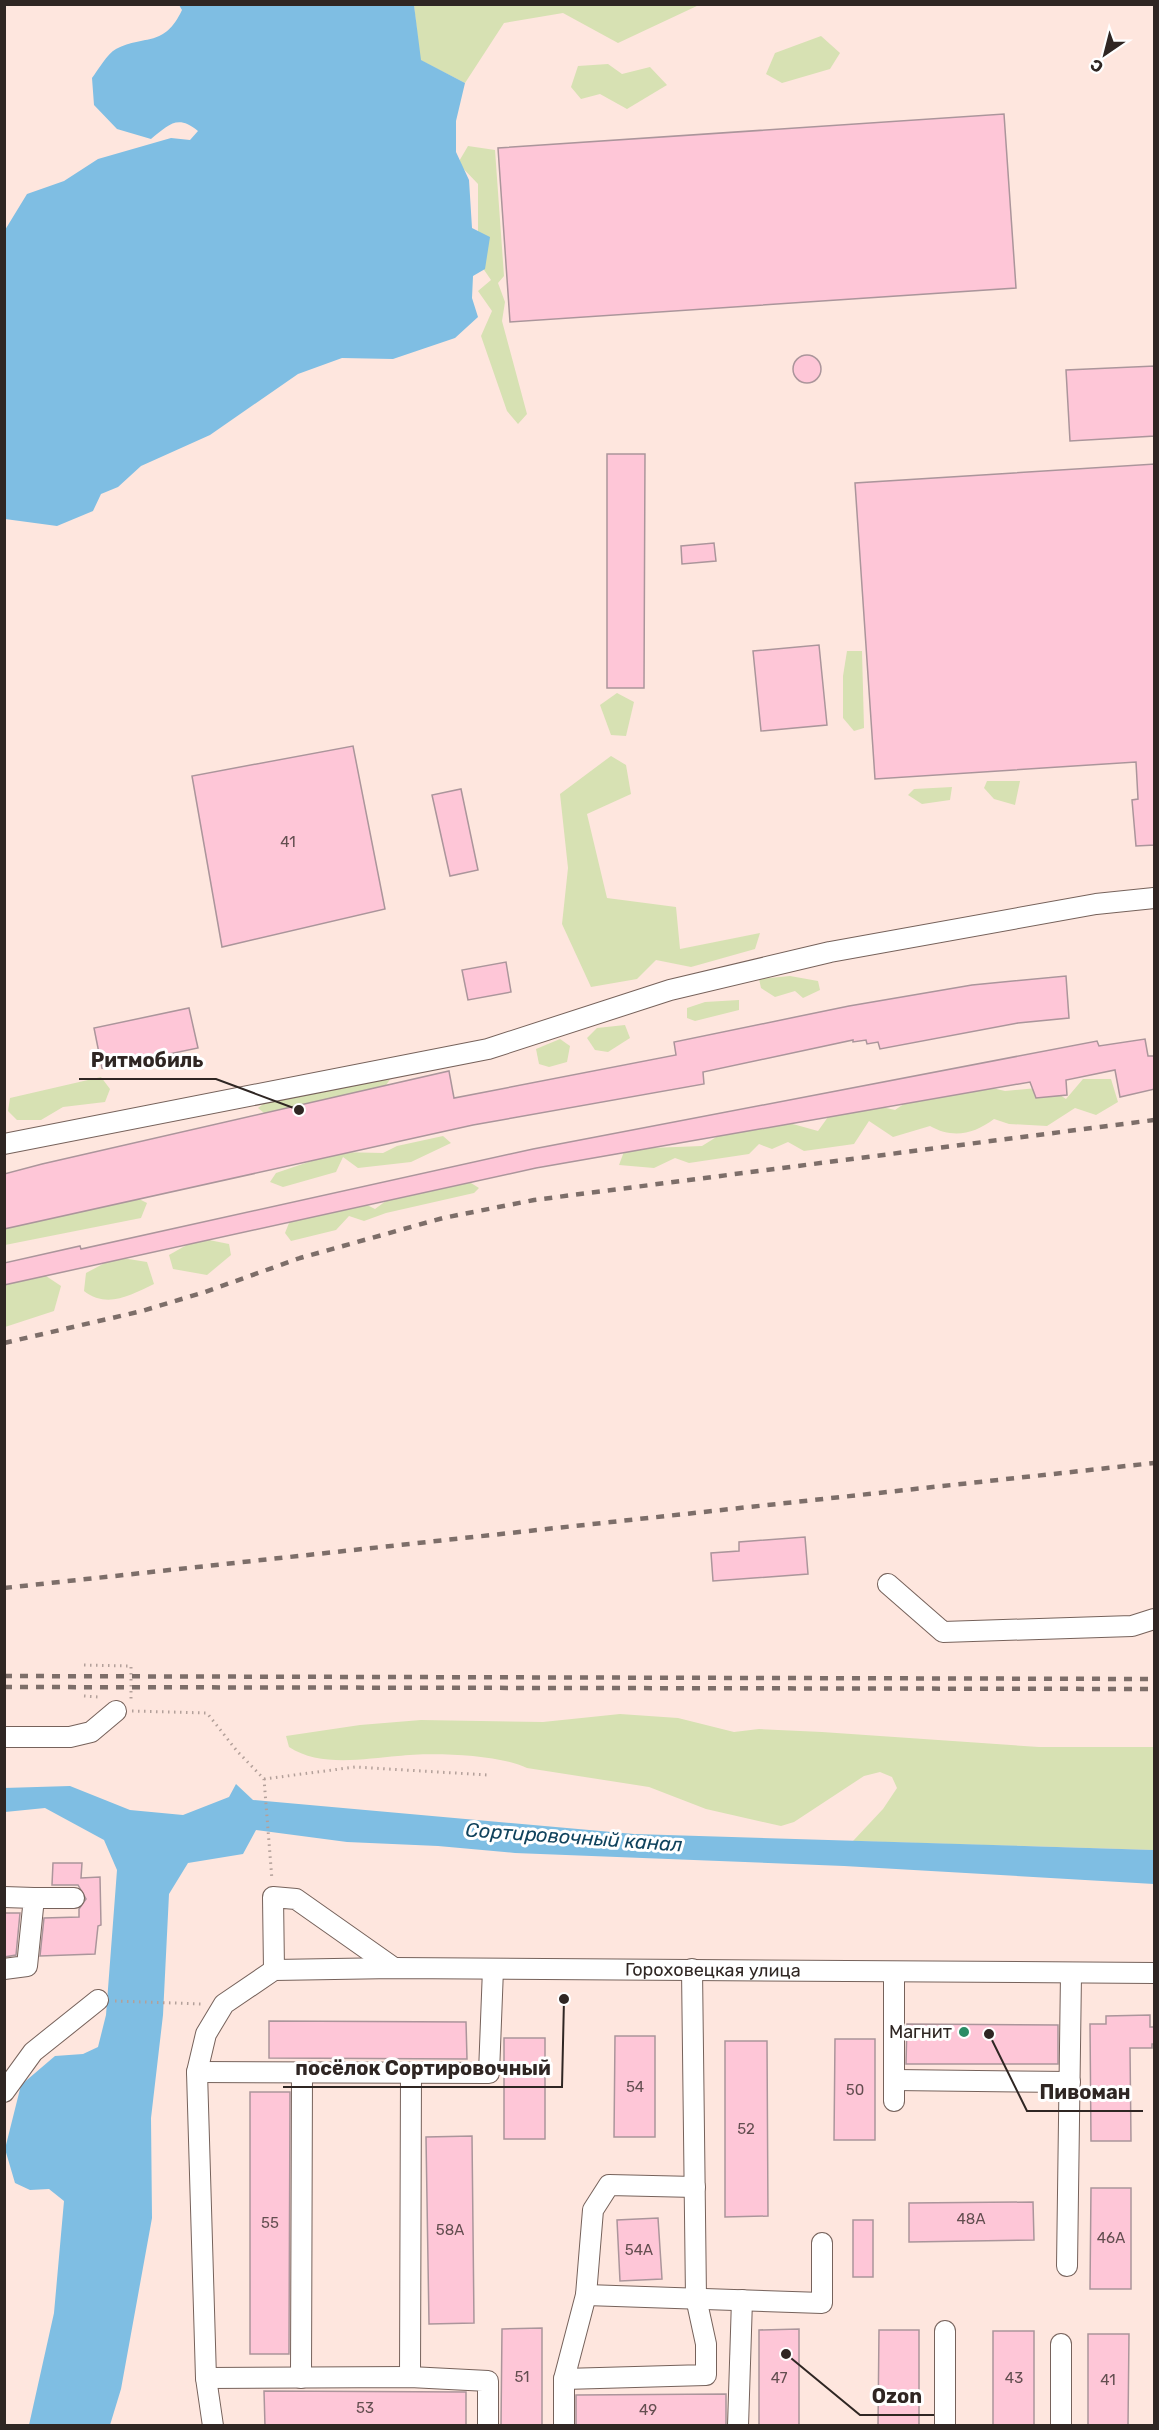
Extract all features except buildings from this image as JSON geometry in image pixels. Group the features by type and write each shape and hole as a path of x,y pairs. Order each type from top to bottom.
{"street":[{"path":"4,1144 488,1049 670,990 830,952 1096,904 1155,898"},
{"path":"888,1584 943,1632 1132,1626 1155,1619"},
{"path":"4,1737 80,1735 91,1732 123,1711"},
{"path":"4,1897 74,1898"},
{"path":"213,2426 206,2378 197,2072 206,2034 224,2004 274,1970 273,1897 296,1899 394,1968"},
{"path":"4,1969 27,1966 34,1898"},
{"path":"197,2072 489,2073 493,1968"},
{"name":"Гороховецкая улица","path":"274,1970 493,1968 1155,1973"},
{"path":"564,2379 706,2375 706,2344 696,2298 692,1969"},
{"path":"894,1972 894,2101"},
{"path":"1067,2266 1071,1974"},
{"path":"4,2092 33,2052 98,2000"},
{"path":"301,2378 302,2073"},
{"path":"410,2378 411,2073"},
{"path":"895,2080 1070,2082"},
{"path":"564,2426 564,2379 586,2295 592,2210 609,2185 695,2187"},
{"path":"586,2295 822,2303 822,2243"},
{"path":"738,2426 742,2300"},
{"path":"945,2331 945,2426"},
{"path":"1061,2344 1061,2426"},
{"path":"206,2378 410,2378 488,2381 488,2426"}],"path":[{"path":"84,1665 131,1666 123,1711"},
{"path":"84,1696 99,1697 100,1710 207,1713 237,1751 264,1779 272,1870"},
{"path":"264,1779 355,1767 488,1775"},
{"path":"98,2000 185,2005"}],"green space":[{"path":"414,5 699,5 618,43 563,13 504,23 465,83 420,60"},
{"path":"821,36 840,53 830,69 782,83 766,74 775,53"},
{"path":"608,64 622,74 650,67 667,85 627,109 600,94 581,99 571,87 578,66"},
{"path":"468,146 495,150 504,276 498,283 505,302 502,321 527,414 518,424 507,411 481,336 492,311 478,291 491,280 478,261 478,184 458,163"},
{"path":"847,651 862,651 864,728 854,731 843,718 843,676"},
{"path":"617,693 634,702 626,736 611,735 600,705"},
{"path":"611,756 626,765 631,794 587,814 607,898 676,907 680,949 760,933 755,949 691,967 656,960 637,979 591,987 562,924 568,868 560,794"},
{"path":"987,781 1020,781 1015,805 994,799 984,788"},
{"path":"952,787 950,800 922,804 908,795 914,789"},
{"path":"790,976 818,981 820,990 803,998 795,991 775,997 761,988 759,979"},
{"path":"739,1000 739,1010 695,1021 687,1018 687,1008 705,1002"},
{"path":"625,1025 630,1038 608,1052 595,1050 587,1038 597,1028"},
{"path":"560,1039 570,1046 567,1062 549,1067 539,1064 536,1049"},
{"path":"101,1077 110,1089 105,1102 63,1107 41,1120 17,1120 8,1111 10,1098"},
{"path":"391,1078 379,1095 269,1117 258,1108 267,1101"},
{"path":"1083,1079 1111,1079 1118,1102 1096,1115 1075,1108 1047,1126 1009,1124 994,1119 979,1128 963,1133 947,1132 930,1126 893,1137 869,1121 854,1144 804,1151 788,1142 772,1149 759,1144 749,1154 689,1163 675,1158 654,1168 619,1165 625,1149 702,1146 726,1131 782,1121 818,1131 833,1110 860,1102 895,1110 917,1095 975,1084 1005,1091 1048,1087 1066,1099"},
{"path":"443,1136 451,1143 411,1162 358,1168 343,1157 336,1172 283,1187 270,1182 276,1173 338,1152 383,1153 397,1146"},
{"path":"463,1178 479,1188 474,1193 386,1213 364,1221 349,1216 336,1230 291,1241 285,1233 293,1213 361,1202 375,1209 401,1190"},
{"path":"135,1197 147,1203 141,1218 5,1245 4,1227"},
{"path":"199,1238 229,1244 231,1255 207,1275 173,1269 169,1255"},
{"path":"116,1257 147,1262 154,1284 128,1296 110,1300 101,1299 84,1291 86,1273"},
{"path":"40,1272 61,1286 54,1311 5,1327 4,1284"},
{"path":"620,1714 678,1718 734,1732 759,1729 822,1732 1039,1747 1154,1747 1154,1850 853,1841 883,1809 897,1788 892,1777 880,1772 864,1776 794,1822 781,1826 706,1809 649,1787 527,1768 515,1763 482,1757 427,1754 342,1760 314,1757 289,1747 286,1736 360,1725 421,1720 543,1722"}],"water":[{"path":"179,5 414,5 421,60 465,83 456,121 456,152 469,180 472,228 490,237 485,269 473,276 472,298 478,317 455,338 393,359 342,358 298,374 210,435 141,466 118,487 101,494 93,511 57,526 5,519 5,230 27,194 64,181 98,159 171,138 190,140 198,131 184,123 173,123 151,139 117,129 94,105 92,78 106,58 116,49 154,38 168,30 182,10"},
{"name":"Сортировочный канал","path":"236,1784 253,1800 634,1834 1154,1850 1154,1884 844,1866 515,1853 438,1846 347,1842 256,1830 243,1854 188,1863 169,1894 163,2015 151,2118 152,2218 121,2389 110,2425 29,2425 54,2313 64,2201 49,2189 30,2190 15,2183 5,2149 21,2085 55,2056 83,2054 98,2047 106,2015 117,1870 104,1840 45,1808 5,1812 4,1788 70,1786 130,1810 183,1815 229,1797"}],"railway":[{"path":"4,1343 142,1311 205,1292 300,1258 443,1218 534,1200 1154,1120"},
{"path":"4,1588 1154,1463"},
{"path":"4,1676 1154,1679"},
{"path":"4,1687 1154,1689"}],"place":[{"name":"Ритмобиль","path":"299,1110"},
{"name":"посёлок Сортировочный","path":"564,1999"},
{"name":"Магнит","path":"964,2032"},
{"name":"Пивоман","path":"989,2034"},
{"name":"Ozon","path":"786,2354"}]}
